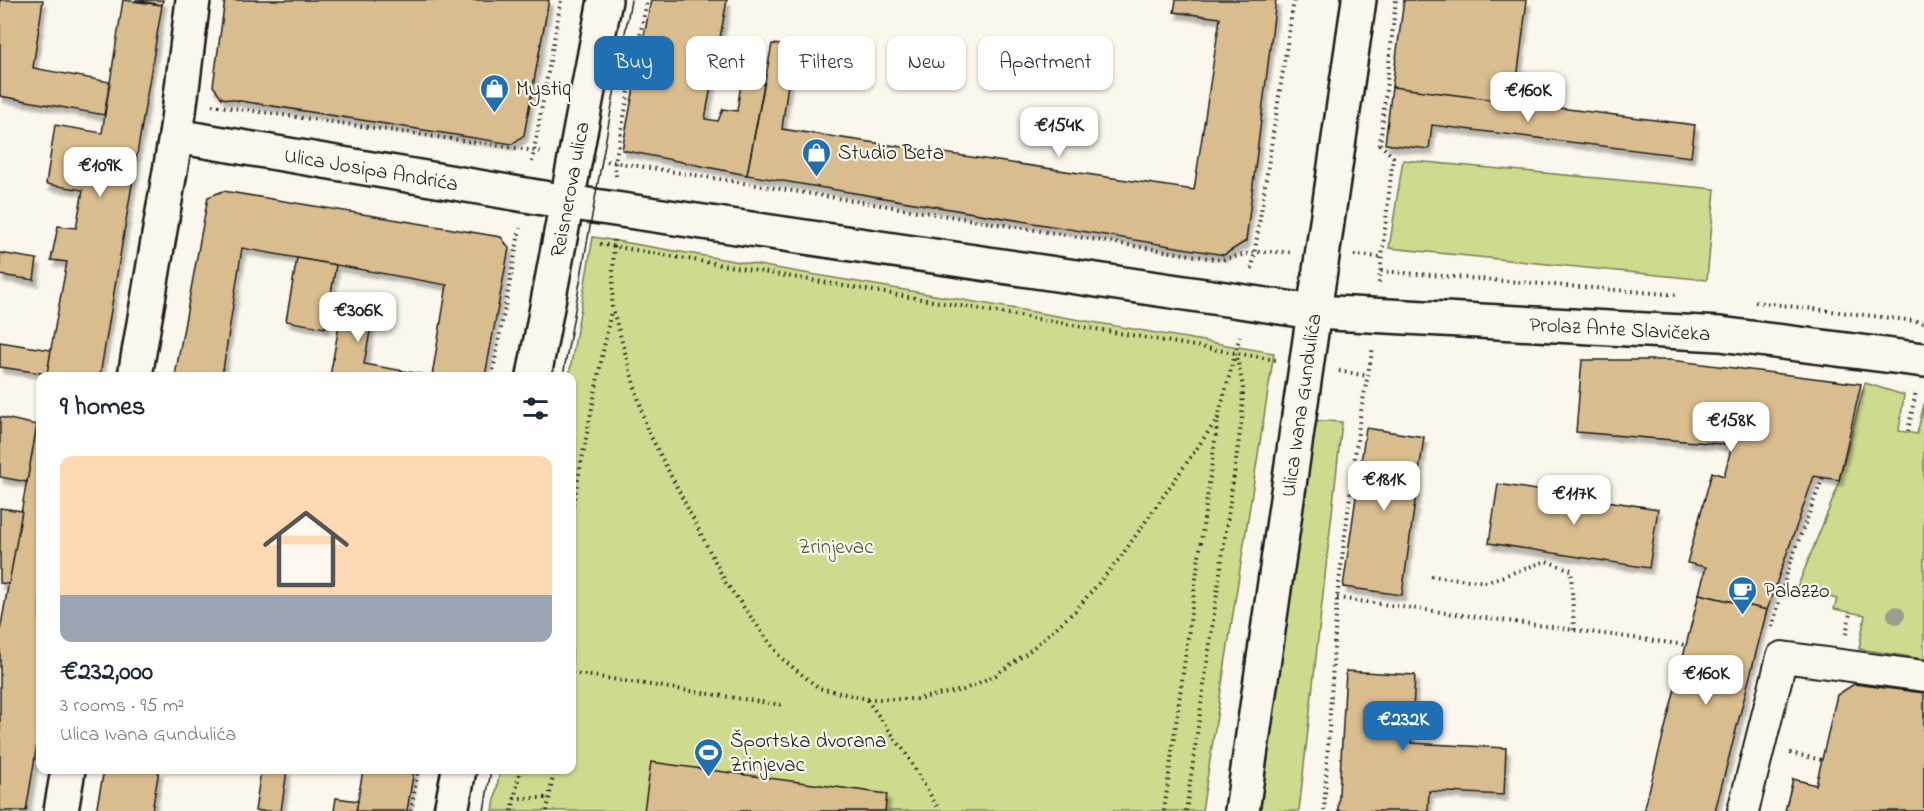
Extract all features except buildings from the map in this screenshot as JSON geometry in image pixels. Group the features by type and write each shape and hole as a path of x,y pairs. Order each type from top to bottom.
{"street":[{"path":"136,372 176,136 193,0"},
{"name":"Reisnerova ulica","path":"535,372 605,0"},
{"name":"Ulica Ivana Gundulića","path":"1242,811 1359,0"},
{"name":"Ulica Josipa Andrića","path":"176,136 567,202"},
{"path":"567,202 1314,312"},
{"name":"Prolaz Ante Slavičeka","path":"1314,312 1720,334 1920,372"},
{"path":"1743,811 1776,644 1924,676"},
{"path":"61,811 67,774"},
{"path":"451,811 458,774"}],"path":[{"path":"576,490 612,307 618,210 615,162 647,0"},
{"path":"1164,811 1218,418 1247,303 1294,0"},
{"path":"1324,811 1337,598 1375,339 1393,157 1380,144 1395,0"},
{"path":"211,105 576,156 1221,260 1255,252 1322,252 1382,257"},
{"path":"507,228 1368,376"},
{"path":"1381,271 1689,296"},
{"path":"1748,301 1846,310 1924,322"},
{"path":"612,307 647,429 726,583 781,658 819,688 867,699 915,699 963,690 996,675 1027,653 1075,611 1120,558 1218,418"},
{"path":"1186,811 1242,418 1243,387 1236,353"},
{"path":"1908,431 1920,372"},
{"path":"1776,644 1790,563 1823,477"},
{"path":"1431,576 1487,582 1546,561 1571,570 1574,631"},
{"path":"1337,598 1686,645"},
{"path":"576,674 782,705"},
{"path":"867,699 904,752 940,811"},
{"path":"411,811 417,774"},
{"path":"512,811 519,774"},
{"path":"547,811 553,774"},
{"path":"514,798 549,798"}],"green space":[{"path":"1403,160 1715,189 1707,280 1389,248"},
{"name":"Zrinjevac","path":"593,237 1274,353 1202,811 493,811 499,774 576,774 576,372 570,372"},
{"path":"1865,383 1904,395 1899,431 1917,434 1924,404 1924,659 1859,649 1865,615 1834,609 1837,599 1797,588 1837,489"},
{"path":"1308,420 1342,422 1299,811 1252,811"}],"tram line":[{"path":"564,372 631,0"},
{"path":"484,811 490,774"}],"place":[{"name":"Mystiq","path":"495,114"},
{"name":"Studio Beta","path":"817,178"},
{"name":"Palazzo","path":"1743,616"},
{"name":"Športska dvorana Zrinjevac","path":"709,778"}]}
